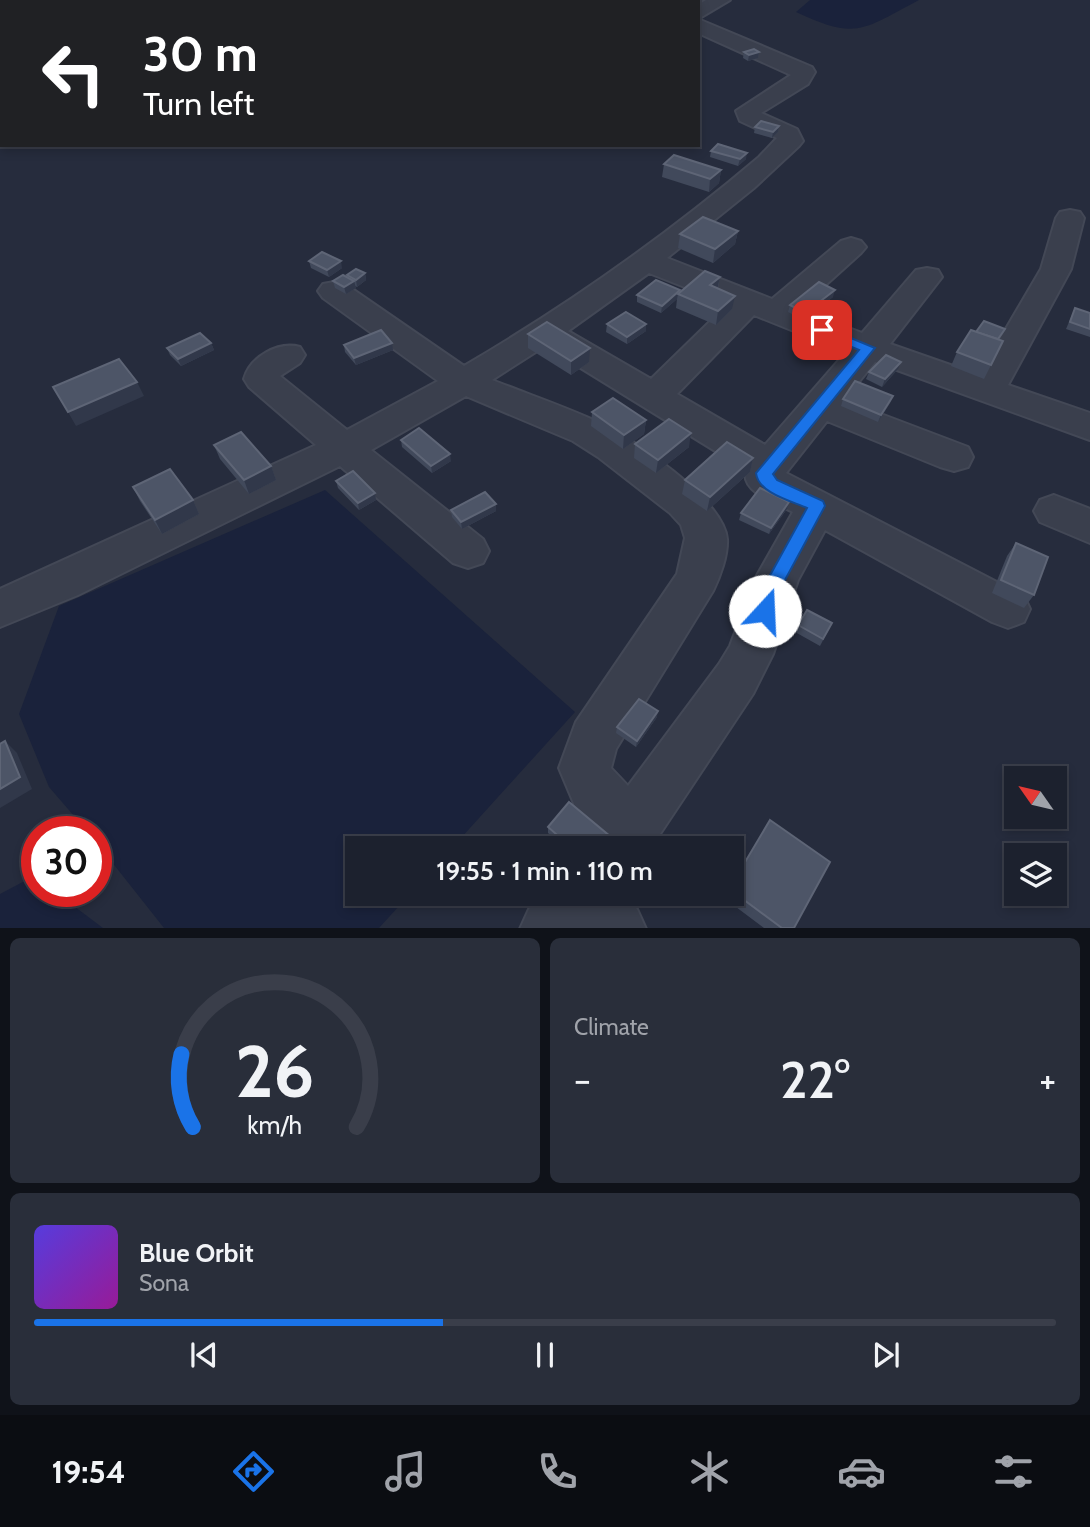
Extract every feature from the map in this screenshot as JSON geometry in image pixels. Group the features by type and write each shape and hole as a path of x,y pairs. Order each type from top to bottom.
{"street":[{"path":"700,12 720,0"},
{"path":"0,608 56,588 341,449 464,382 548,333 647,261 762,167 790,141 788,134 748,116 748,111 800,79 804,72 700,26"},
{"path":"987,391 1056,269 1070,218"},
{"path":"654,396 763,306 851,247"},
{"path":"647,261 868,348 1090,427"},
{"path":"927,277 764,473 765,479 1008,609"},
{"path":"334,291 464,382 586,432 634,463 699,518 706,538 698,578 670,627 594,739 585,768 593,788 623,836"},
{"path":"548,333 770,466"},
{"path":"288,355 263,372 261,379 341,449 468,551"},
{"path":"821,405 954,457"},
{"path":"625,836 746,661 776,579 817,506"},
{"path":"1054,511 1090,527"},
{"path":"550,928 567,906"},
{"path":"591,906 616,928"}],"water":[{"path":"810,0 919,0 872,24 847,29 796,12"},
{"path":"325,490 575,712 463,836 345,836 345,906 399,906 379,928 164,928 112,862 112,816 74,816 49,787 19,714 59,606"},
{"path":"21,883 21,907 75,907 103,928 0,928 0,894"}],"building":[{"path":"754,49 759,52 749,55 744,52"},
{"path":"761,121 779,126 773,132 755,127"},
{"path":"718,144 747,153 740,159 711,151"},
{"path":"674,155 721,170 710,179 664,164"},
{"path":"703,217 738,231 715,249 680,234"},
{"path":"322,252 341,261 327,270 309,261"},
{"path":"356,269 365,273 356,280 347,275"},
{"path":"705,271 720,277 710,285 735,296 718,311 678,294"},
{"path":"343,275 354,281 344,287 333,281"},
{"path":"656,280 680,290 662,306 637,295"},
{"path":"819,282 835,290 805,313 790,305"},
{"path":"1075,308 1090,313 1090,329 1070,322"},
{"path":"626,312 646,324 627,337 607,324"},
{"path":"984,321 1005,329 998,339 976,332"},
{"path":"547,322 590,348 571,361 528,334"},
{"path":"381,330 392,343 354,358 344,345"},
{"path":"971,330 1003,341 991,365 957,352"},
{"path":"200,333 211,343 178,359 167,348"},
{"path":"886,355 901,362 885,379 869,372"},
{"path":"119,359 137,382 68,412 53,387"},
{"path":"855,381 893,396 881,415 843,399"},
{"path":"613,398 646,420 624,435 592,412"},
{"path":"669,419 691,433 658,460 635,444"},
{"path":"419,428 450,454 431,466 401,440"},
{"path":"241,432 271,466 244,480 214,445"},
{"path":"727,442 753,458 710,497 685,480"},
{"path":"170,469 193,500 155,520 133,487"},
{"path":"353,471 375,493 358,503 336,481"},
{"path":"760,488 789,502 771,528 741,513"},
{"path":"485,492 496,504 461,522 451,510"},
{"path":"1016,543 1048,557 1034,595 1001,580"},
{"path":"807,610 832,623 823,639 798,625"},
{"path":"639,699 658,711 637,741 617,727"},
{"path":"5,741 20,777 0,789 0,744"},
{"path":"569,802 610,836 558,836 548,827"},
{"path":"770,820 830,862 794,928 782,928 744,900 744,864"}],"route":[{"path":"765,611 776,579 817,506 771,484 765,479 764,473 868,348 822,330"}]}
